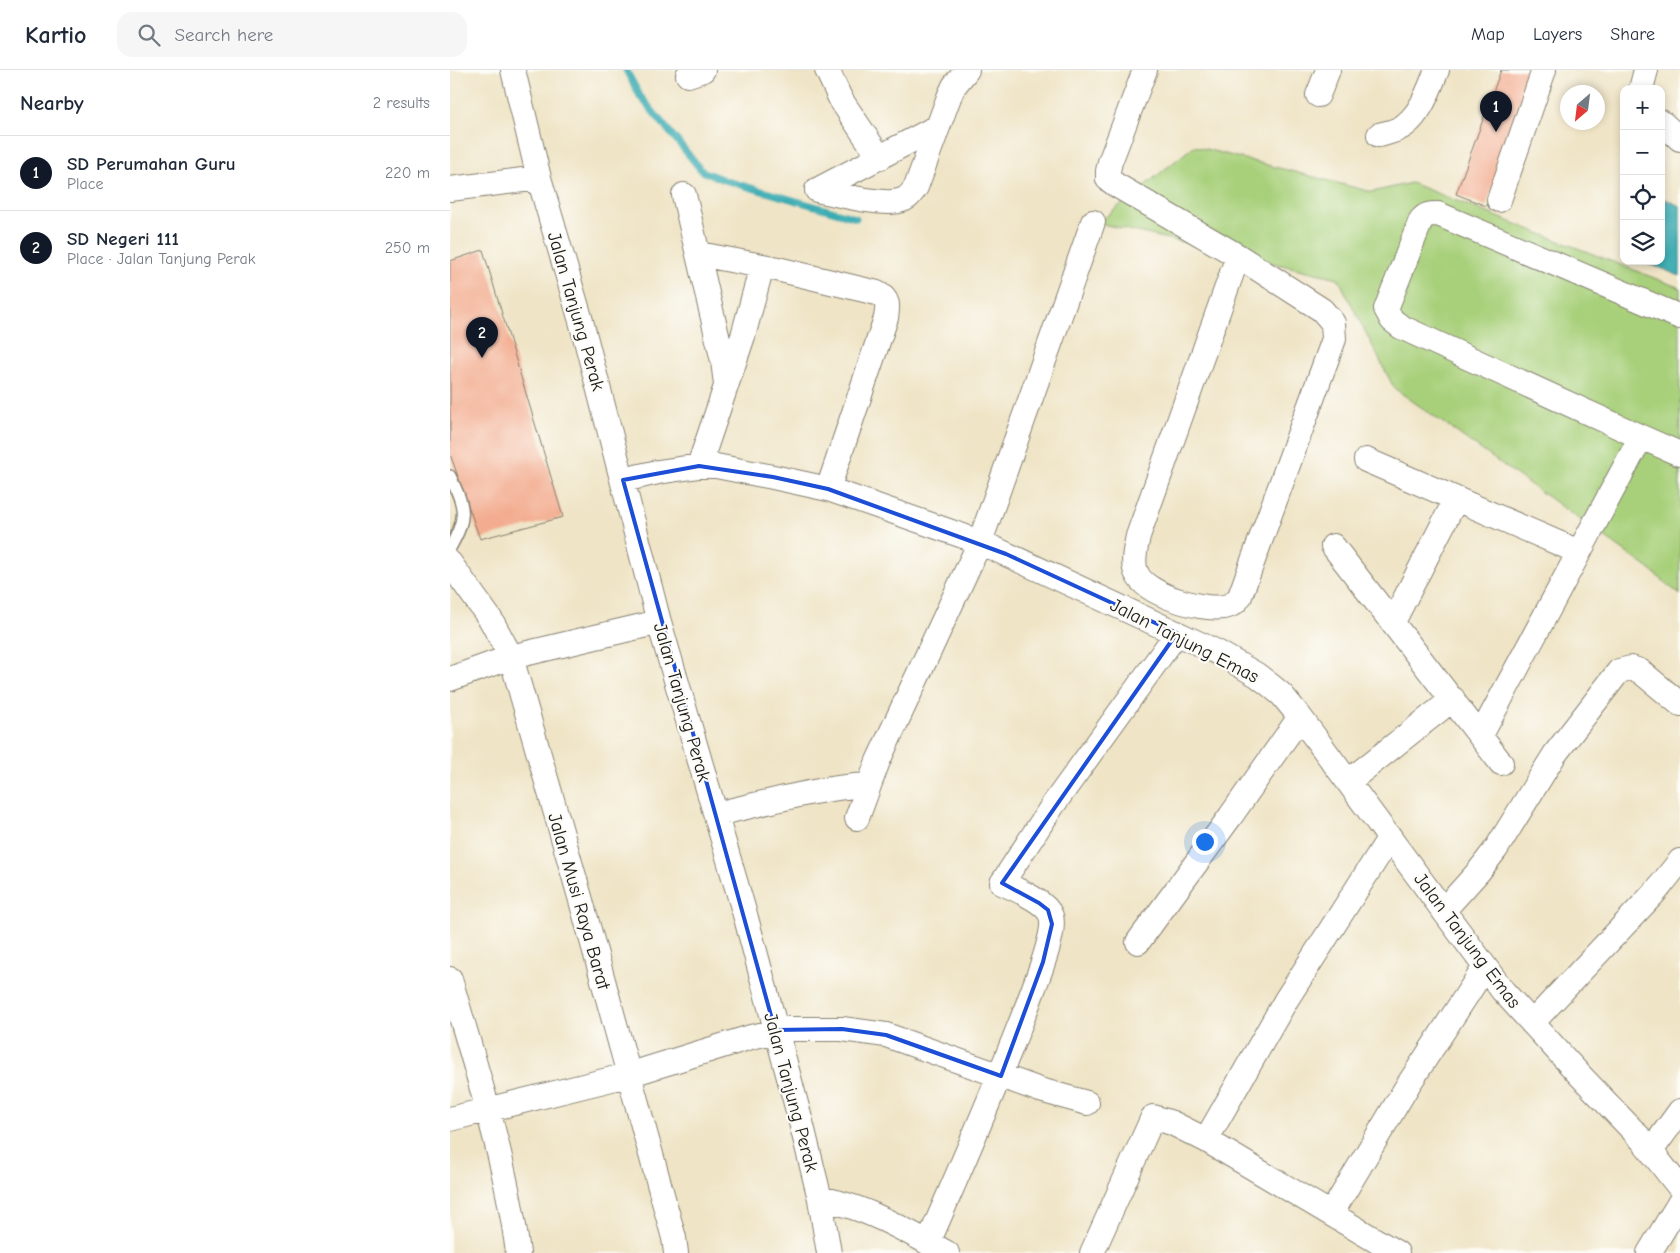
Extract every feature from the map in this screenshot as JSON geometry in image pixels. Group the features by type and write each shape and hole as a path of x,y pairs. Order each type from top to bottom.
{"street":[{"name":"Jalan Tanjung Perak","path":"513,70 539,178 581,321 659,622 746,918 820,1199 829,1253"},
{"path":"827,70 841,100 880,158"},
{"path":"938,127 818,190 883,202 904,200 916,186 954,86 967,70"},
{"path":"1146,70 1110,162 1108,179 1116,186 1238,256 1322,310 1332,323 1334,339 1240,596 1228,606 1203,607 1180,601 1151,588 1140,580 1135,572 1135,551 1138,536 1238,256"},
{"path":"1318,95 1328,70"},
{"path":"1379,135 1404,126 1413,118 1422,106 1437,70"},
{"path":"1499,200 1544,70"},
{"path":"1642,85 1646,70"},
{"path":"1665,126 1680,139"},
{"path":"450,189 539,178"},
{"path":"684,195 723,361 726,388"},
{"path":"1680,317 1438,214 1427,215 1421,220 1386,308 1388,315 1401,327 1641,438 1680,454"},
{"path":"857,818 881,753 980,542 1093,222"},
{"path":"699,254 762,266 877,293 883,296 888,303 886,318 828,490"},
{"path":"699,466 743,336 762,266"},
{"path":"1481,735 1641,438"},
{"path":"1366,460 1579,552"},
{"name":"Jalan Tanjung Emas","path":"623,480 658,472 699,466 716,466 828,490 980,542 1217,652 1258,675 1282,695 1300,717 1503,991 1577,1072 1631,1127 1680,1188"},
{"path":"1393,622 1456,499"},
{"path":"1333,546 1501,763"},
{"name":"Jalan Musi Raya Barat","path":"450,563 491,620 511,657 580,897 674,1238 676,1253"},
{"path":"450,679 511,657 659,622"},
{"path":"820,1199 843,1203 937,1248 1043,962 1052,924 1051,916 1044,906 1020,891 1002,883 1053,805 1177,633"},
{"path":"1444,910 1496,849 1555,754 1619,671 1631,668 1640,672 1680,704"},
{"path":"1349,781 1453,699"},
{"path":"1138,942 1230,817 1300,717"},
{"path":"716,814 810,792 868,785"},
{"path":"1206,1140 1286,1000 1390,837"},
{"path":"1532,1023 1649,898 1680,861"},
{"path":"1330,1214 1403,1093 1484,967"},
{"path":"450,979 488,1110 513,1220 518,1253"},
{"path":"450,1119 628,1075 775,1030 842,1029 886,1035 1040,1090 1087,1103"},
{"path":"1651,1151 1680,1111"},
{"path":"1092,1253 1153,1117 1179,1126 1206,1140 1397,1253"},
{"path":"1649,1253 1680,1202"}],"lane":[{"path":"450,476 462,501 463,513 462,524 450,548"}],"highlighted area":[{"path":"699,466 773,477 828,489 1006,554 1177,633 1002,883 1048,910 1052,924 1043,962 1001,1076 886,1035 842,1029 775,1030 623,480"}],"green space":[{"path":"1194,146 1372,192 1411,183 1680,288 1680,595 1648,568 1394,388 1338,278 1098,223"}],"water":[{"path":"1665,199 1680,206 1680,276 1652,265 1665,265"}],"building":[{"path":"1501,70 1536,70 1486,206 1456,194"},
{"path":"483,250 563,517 480,539 450,454 450,261"}],"waterway":[{"path":"626,70 640,96 702,171 724,180 856,218"}],"place":[{"name":"SD Perumahan Guru","path":"1496,132"},
{"name":"SD Negeri 111","path":"482,358"}]}
